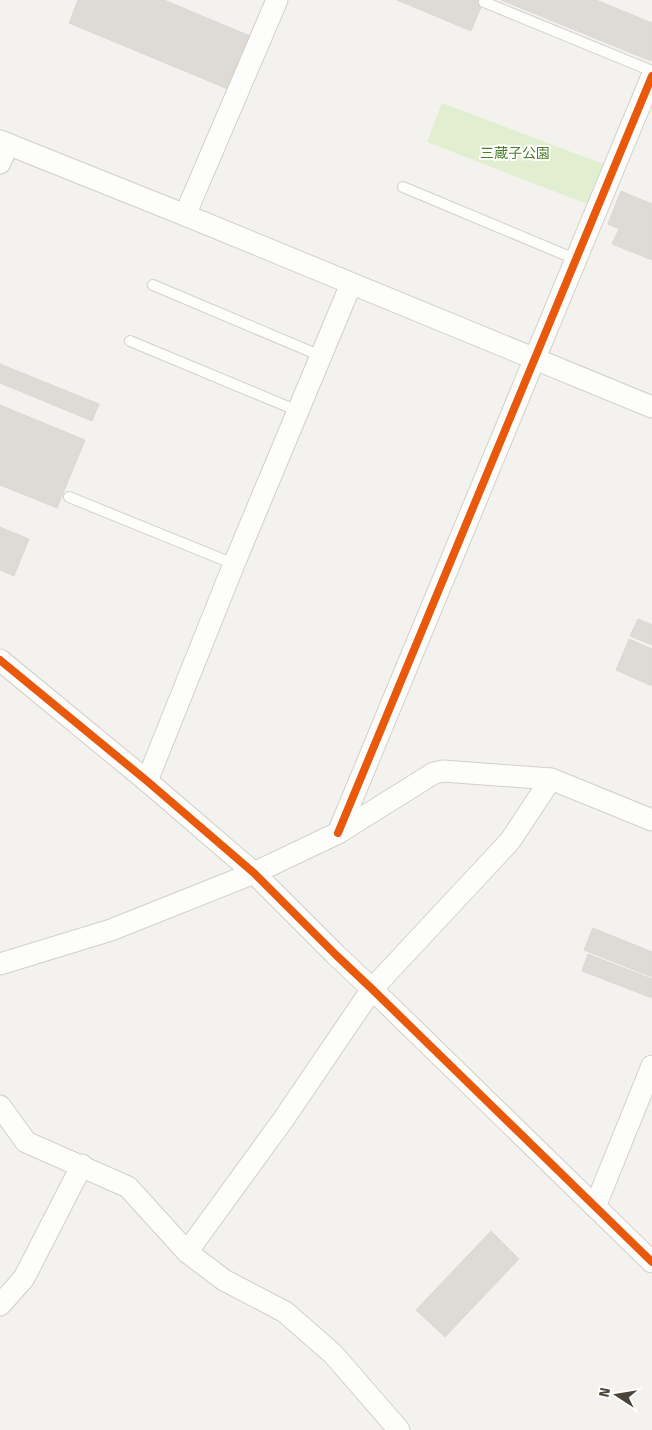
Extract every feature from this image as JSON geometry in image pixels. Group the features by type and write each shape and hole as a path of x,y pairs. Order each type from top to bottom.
{"street":[{"path":"185,215 277,0"},
{"path":"338,833 652,76"},
{"path":"3,150 185,215 652,407"},
{"path":"147,781 234,564 351,284"},
{"path":"1,663 147,781 254,873 336,956 652,1262"},
{"path":"0,964 111,930 254,873 338,833 434,773 443,771 551,779 652,820"},
{"path":"187,1252 283,1120 372,989 510,841 551,779"},
{"path":"595,1207 652,1066"},
{"path":"0,1106 26,1142 82,1165 128,1187 187,1252 224,1280 285,1312 333,1354 399,1430"},
{"path":"0,1305 24,1278 82,1165"}],"lane":[{"path":"484,2 652,72"},
{"path":"403,187 575,259"},
{"path":"153,285 321,356"},
{"path":"130,341 298,411"},
{"path":"69,497 234,564"}],"green space":[{"name":"三蔵子公園","path":"442,103 603,164 587,204 427,142"}],"building":[{"path":"78,0 164,0 250,36 228,89 69,23"},
{"path":"397,0 484,0 471,31"},
{"path":"501,0 596,0 652,23 651,61"},
{"path":"621,191 652,204 652,260 612,244 619,229 608,224"},
{"path":"0,364 99,404 92,421 0,383"},
{"path":"0,405 85,440 57,508 0,485"},
{"path":"0,527 29,539 14,576 0,570"},
{"path":"638,619 652,625 652,645 630,636"},
{"path":"629,639 652,649 652,686 616,670"},
{"path":"593,928 652,952 652,977 584,950"},
{"path":"588,954 652,979 652,998 582,971"},
{"path":"491,1231 519,1259 445,1337 416,1310"}],"cycle path":[{"path":"338,833 652,76"},
{"path":"0,660 147,781 254,873 652,1262"}]}
